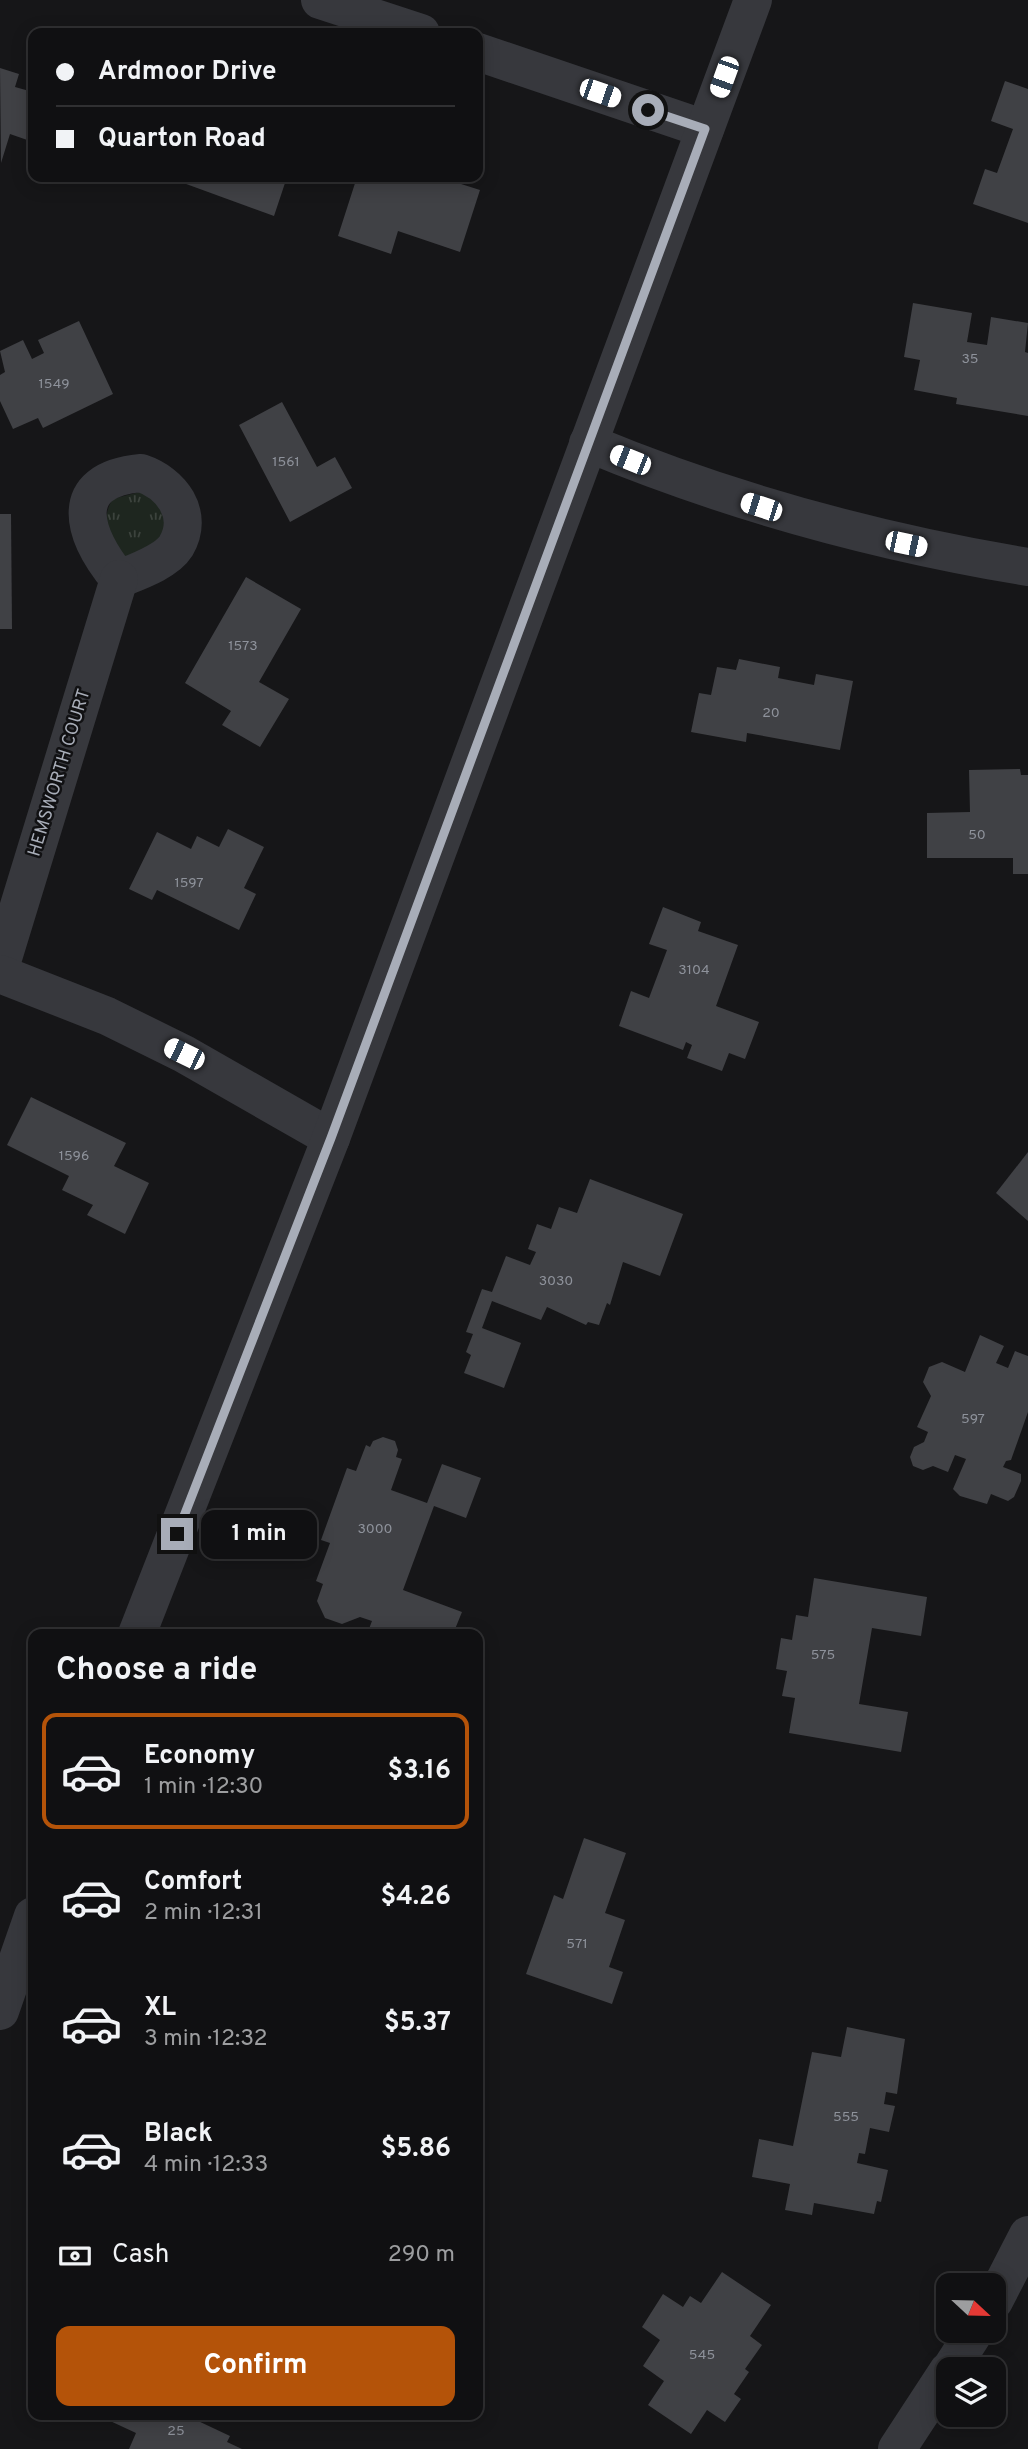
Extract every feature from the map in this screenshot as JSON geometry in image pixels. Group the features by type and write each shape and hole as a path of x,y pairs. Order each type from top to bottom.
{"street":[{"path":"320,0 406,28"},
{"path":"139,1629 331,1138 753,0"},
{"path":"483,54 705,129"},
{"path":"589,443 672,477 761,507 906,544 1028,567"},
{"name":"HEMSWORTH COURT","path":"0,968 119,579"},
{"path":"0,974 107,1016 184,1054 331,1138"},
{"path":"0,2011 28,1930"},
{"path":"1006,2278 1028,2235"},
{"path":"897,2449 936,2390"}],"green space":[{"path":"143,491 160,504 164,527 153,543 135,554 123,557 108,529 109,507 113,499"}],"building":[{"path":"0,68 19,74 15,87 28,91 28,140 10,134 1,163"},
{"path":"1005,81 1028,89 1028,223 973,204 985,169 997,173 1013,129 991,121"},
{"path":"181,182 285,182 274,216"},
{"path":"355,182 455,182 480,190 460,252 398,231 391,254 338,236"},
{"path":"913,303 972,313 967,342 987,345 991,317 1028,323 1025,352 1028,353 1028,416 956,404 957,398 914,390 920,360 904,357"},
{"path":"79,321 113,394 43,428 38,418 13,429 0,401 0,375 5,372 0,351 23,340 32,359 44,353 38,340"},
{"path":"282,402 317,467 335,457 352,488 290,522 239,425"},
{"path":"0,514 11,514 12,629 0,629"},
{"path":"246,577 301,609 259,682 289,699 260,747 222,725 231,711 185,683"},
{"path":"739,659 780,667 778,678 814,685 816,674 853,681 840,750 747,733 746,742 691,732 699,693 711,695 717,667 736,670"},
{"path":"1020,769 1021,775 1028,775 1028,874 1013,874 1013,858 927,858 927,813 970,812 969,770"},
{"path":"228,829 264,847 244,888 256,894 239,930 157,890 152,900 129,889 157,832 191,849 197,836 219,847"},
{"path":"663,907 701,922 698,931 738,945 716,1006 759,1022 745,1059 729,1053 722,1071 687,1058 692,1045 686,1042 683,1050 619,1026 631,991 649,998 667,950 649,944"},
{"path":"31,1097 126,1143 114,1166 149,1183 125,1234 87,1215 93,1205 62,1190 69,1176 7,1145"},
{"path":"1028,1152 1028,1221 996,1193"},
{"path":"590,1179 683,1214 660,1276 623,1262 610,1305 607,1303 599,1325 588,1322 586,1325 547,1307 541,1320 492,1301 482,1328 521,1343 504,1388 464,1373 471,1355 466,1352 473,1334 466,1332 482,1289 492,1292 506,1256 530,1265 536,1252 528,1249 537,1224 551,1229 559,1207 577,1213"},
{"path":"980,1335 1004,1346 996,1363 1008,1368 1015,1351 1028,1356 1028,1412 1011,1460 1006,1461 1003,1467 1021,1474 1021,1481 1014,1497 1008,1501 991,1494 987,1504 960,1496 953,1489 966,1459 955,1455 948,1472 933,1466 923,1470 913,1466 910,1457 914,1447 924,1442 928,1432 917,1427 931,1396 923,1382 929,1367 942,1362 965,1372"},
{"path":"383,1437 395,1441 398,1450 396,1457 402,1459 391,1490 427,1503 442,1464 481,1478 466,1518 434,1506 403,1590 462,1612 455,1629 369,1629 372,1621 360,1617 342,1624 325,1618 317,1601 323,1584 316,1581 330,1543 321,1540 347,1468 356,1471 366,1445 370,1447 373,1441"},
{"path":"814,1578 927,1597 921,1636 872,1628 859,1704 908,1712 901,1752 789,1733 795,1698 782,1696 787,1671 776,1669 781,1638 792,1640 796,1615 808,1617"},
{"path":"584,1838 626,1853 605,1913 625,1920 609,1967 623,1972 612,2004 526,1974 554,1895 563,1899"},
{"path":"847,2027 905,2039 897,2094 886,2092 884,2104 895,2106 889,2132 870,2128 865,2154 859,2153 857,2163 888,2170 881,2202 877,2201 874,2214 814,2203 812,2215 785,2210 790,2184 752,2177 759,2139 793,2146 812,2052 841,2057"},
{"path":"722,2272 771,2305 750,2336 762,2345 745,2369 749,2372 734,2394 741,2399 725,2422 707,2410 691,2434 648,2405 664,2381 643,2366 660,2340 642,2327 663,2294 683,2307 690,2296 701,2303"},
{"path":"108,2420 196,2420 230,2436 227,2442 242,2449 129,2449 136,2433"}],"route":[{"path":"177,1534 331,1138 705,129 648,110"}]}
